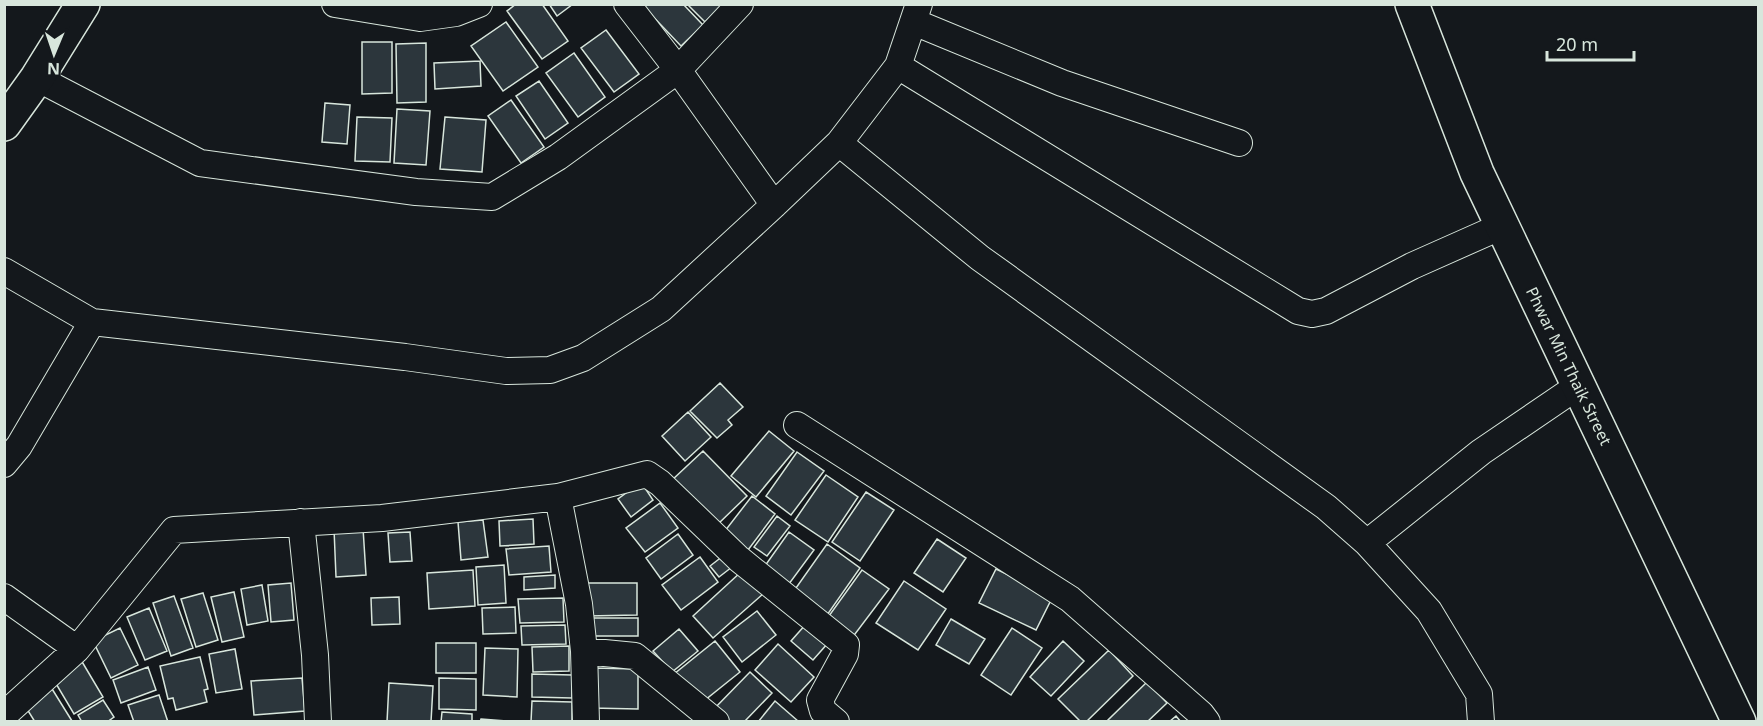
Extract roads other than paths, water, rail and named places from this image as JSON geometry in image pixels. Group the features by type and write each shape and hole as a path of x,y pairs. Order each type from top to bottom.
{"street":[{"path":"4,124 37,78 82,4"},
{"path":"335,4 420,18 456,13 479,4"},
{"path":"627,4 678,70 774,205"},
{"path":"37,78 200,163 416,192 492,197 558,157 678,70 740,4"},
{"name":"Phwar Min Thaik Street","path":"1412,4 1477,173 1739,722"},
{"path":"4,271 92,322 405,357 506,371 550,370 583,357 661,309 839,143 849,133 898,66 917,13 1062,84 1239,143"},
{"path":"898,66 1298,311 1312,314 1326,312 1412,266 1502,226"},
{"path":"839,143 980,258 1326,507 1367,543 1429,611 1479,694 1481,722"},
{"path":"4,464 19,446 92,322"},
{"path":"1367,543 1481,452 1578,386"},
{"path":"796,425 1071,599 1201,714 1207,722"},
{"path":"4,715 77,649 174,530 382,518 558,497 647,474 660,483 739,560 846,645 845,654 820,700 824,718"},
{"path":"558,497 579,604 584,651 586,722"},
{"path":"301,522 315,655 318,722"},
{"path":"4,597 77,649"},
{"path":"584,651 635,656 716,722"}]}
